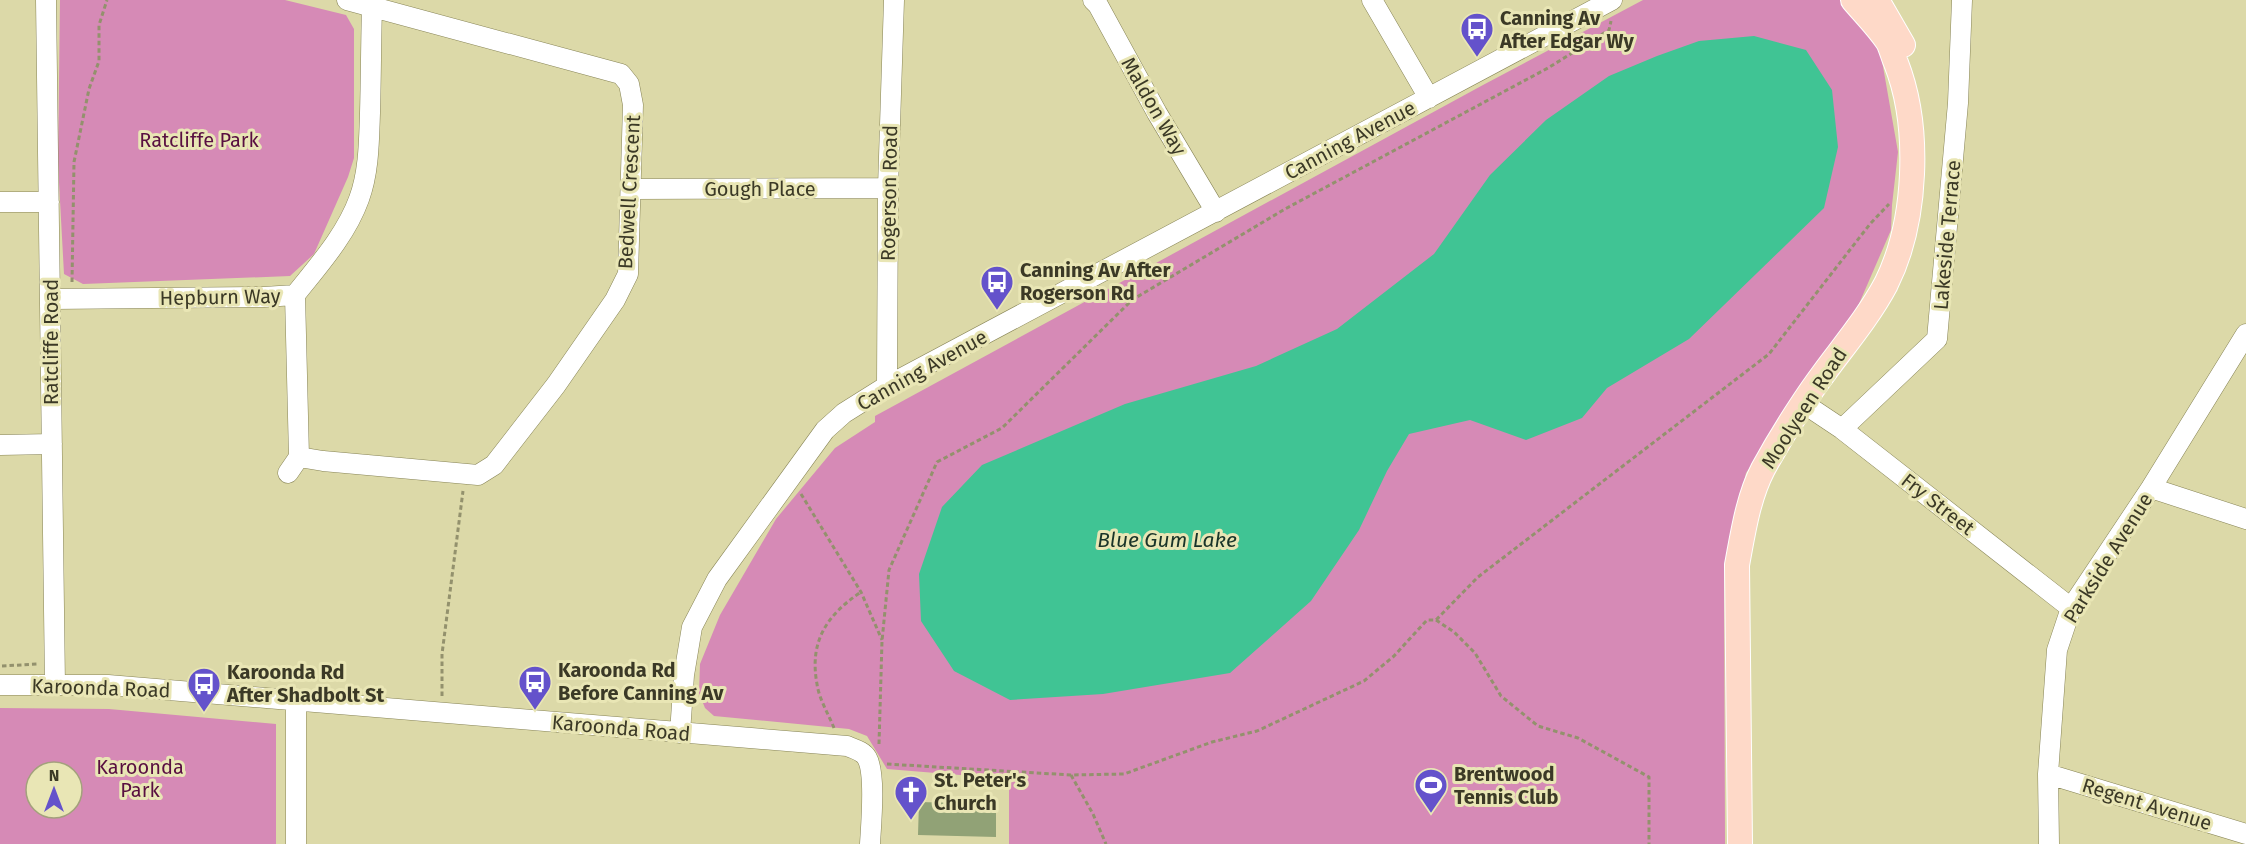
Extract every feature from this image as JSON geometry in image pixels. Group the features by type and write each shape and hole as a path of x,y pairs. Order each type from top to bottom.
{"main road":[{"name":"Moolyeen Road","path":"1753,844 1750,566 1754,536 1770,485 1809,407 1886,283 1899,254 1909,197 1912,129 1905,87 1888,42 1853,0"},
{"name":"Moolyeen Road","path":"1740,844 1737,565 1743,531 1762,471 1890,302 1904,274 1925,188 1926,131 1920,91 1902,41 1877,0"}],"street":[{"name":"Ratcliffe Road","path":"46,0 56,684"},
{"name":"Bedwell Crescent","path":"295,295 294,465 323,461 478,475 494,465 556,385 615,300 628,274 633,105 629,84 621,74 347,0"},
{"name":"Rogerson Road","path":"887,386 888,188 894,0"},
{"name":"Maldon Way","path":"1093,0 1098,5 1157,113 1216,212"},
{"path":"1372,0 1429,98"},
{"name":"Lakeside Terrace","path":"1842,429 1937,339 1958,103 1962,0"},
{"name":"Canning Avenue","path":"680,733 684,675 692,627 717,579 788,479 825,430 844,413 887,386 1610,1"},
{"name":"Hepburn Way","path":"52,299 295,295 336,240 359,198 365,172 369,135 372,7"},
{"name":"Gough Place","path":"632,189 888,188"},
{"path":"0,202 49,202"},
{"name":"Parkside Avenue","path":"2049,844 2048,774 2057,650 2071,608 2151,489 2246,334"},
{"name":"Fry Street","path":"1809,407 1842,429 2071,608"},
{"path":"0,445 52,444"},
{"path":"2151,489 2246,519"},
{"name":"Karoonda Road","path":"0,685 108,685 680,733 842,741"},
{"path":"296,700 296,844"},
{"path":"842,741 859,750 869,761 871,773 870,844"},
{"name":"Regent Avenue","path":"2048,774 2246,834"}],"path":[{"path":"72,299 74,162 90,89 99,61 99,25 107,0"},
{"path":"879,750 882,641 889,570 937,462 1002,428 1131,300 1285,209 1548,68 1609,30 1613,12 1610,1"},
{"path":"1436,620 1478,577 1769,354 1870,224 1896,197 1909,197"},
{"path":"441,712 442,654 465,474"},
{"path":"788,479 798,488 861,592 882,641"},
{"path":"842,741 817,685 817,657 822,629 841,606 861,592"},
{"path":"883,758 887,764 1071,775 1124,774 1212,742 1257,732 1364,681 1394,656 1427,620 1436,620 1454,632 1475,653 1501,696 1538,726 1578,738 1649,777 1649,844"},
{"path":"1071,775 1093,814 1106,844"}],"green space":[{"name":"Ratcliffe Park","path":"60,0 285,0 346,15 354,29 354,158 314,254 290,276 83,284 64,274 58,164"},
{"path":"1643,0 1844,0 1878,38 1898,152 1891,230 1855,313 1746,473 1724,566 1725,844 1009,844 1009,779 887,769 867,736 849,729 714,716 705,708 699,693 700,664 720,615 776,519 835,448 875,422 875,416"},
{"name":"Karoonda Park","path":"0,708 109,709 276,724 276,844 0,844"}],"water":[{"name":"Blue Gum Lake","path":"1754,36 1806,50 1832,90 1838,147 1824,208 1689,339 1607,388 1582,418 1526,440 1470,420 1409,434 1387,471 1359,530 1311,601 1230,673 1103,694 1010,700 954,671 921,621 919,574 942,507 982,465 1125,404 1256,366 1337,329 1434,254 1490,175 1546,120 1609,76 1657,56 1699,41"}],"building":[{"path":"919,802 996,804 996,837 918,835"}],"place":[{"name":"Canning Av After Edgar Wy","path":"1477,58"},
{"name":"Canning Av After Rogerson Rd","path":"997,311"},
{"name":"Karoonda Rd Before Canning Av","path":"535,711"},
{"name":"Karoonda Rd After Shadbolt St","path":"204,713"},
{"name":"Brentwood Tennis Club","path":"1431,814"},
{"name":"St. Peter's Church","path":"911,821"}]}
